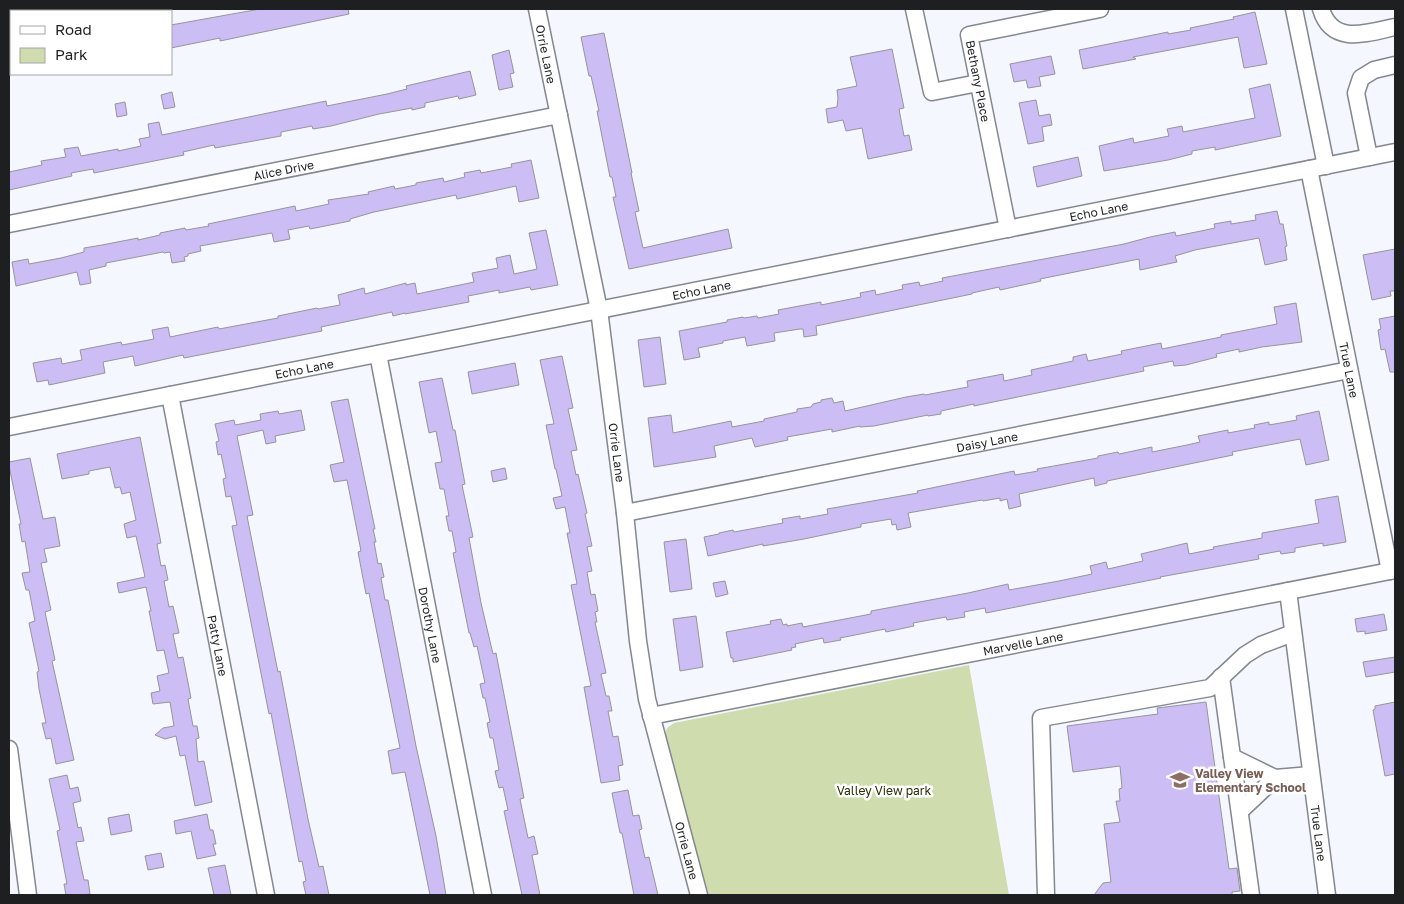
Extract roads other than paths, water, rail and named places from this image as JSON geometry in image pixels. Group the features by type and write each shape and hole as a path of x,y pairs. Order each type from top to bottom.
{"street":[{"name":"Orrie Lane","path":"537,9 599,310 625,513 638,641 651,716 700,895"},
{"path":"914,9 932,92 978,83"},
{"name":"Bethany Place","path":"1008,229 968,35 1100,9"},
{"path":"1294,9 1326,166"},
{"path":"1321,9 1330,27 1338,32 1352,35 1395,27"},
{"path":"1369,157 1356,93 1361,78 1374,70 1395,65"},
{"name":"Alice Drive","path":"9,224 559,115"},
{"name":"Echo Lane","path":"9,427 1395,152"},
{"name":"True Lane","path":"1309,169 1349,370 1392,570"},
{"name":"Dorothy Lane","path":"378,354 483,895"},
{"name":"Daisy Lane","path":"625,513 1349,370"},
{"name":"Patty Lane","path":"170,395 266,895"},
{"name":"Marvelle Lane","path":"651,716 1392,570"},
{"name":"True Lane","path":"1288,591 1327,895"},
{"path":"1046,895 1041,718 1210,688 1245,655 1261,645 1293,634"},
{"path":"1221,677 1251,895"},
{"path":"9,749 28,895"},
{"path":"1232,758 1275,778 1311,775"},
{"path":"1240,811 1275,778"}],"place":[{"name":"Valley View Elementary School","path":"1180,780"}],"park label":[{"name":"Valley View park","path":"884,790"}]}
